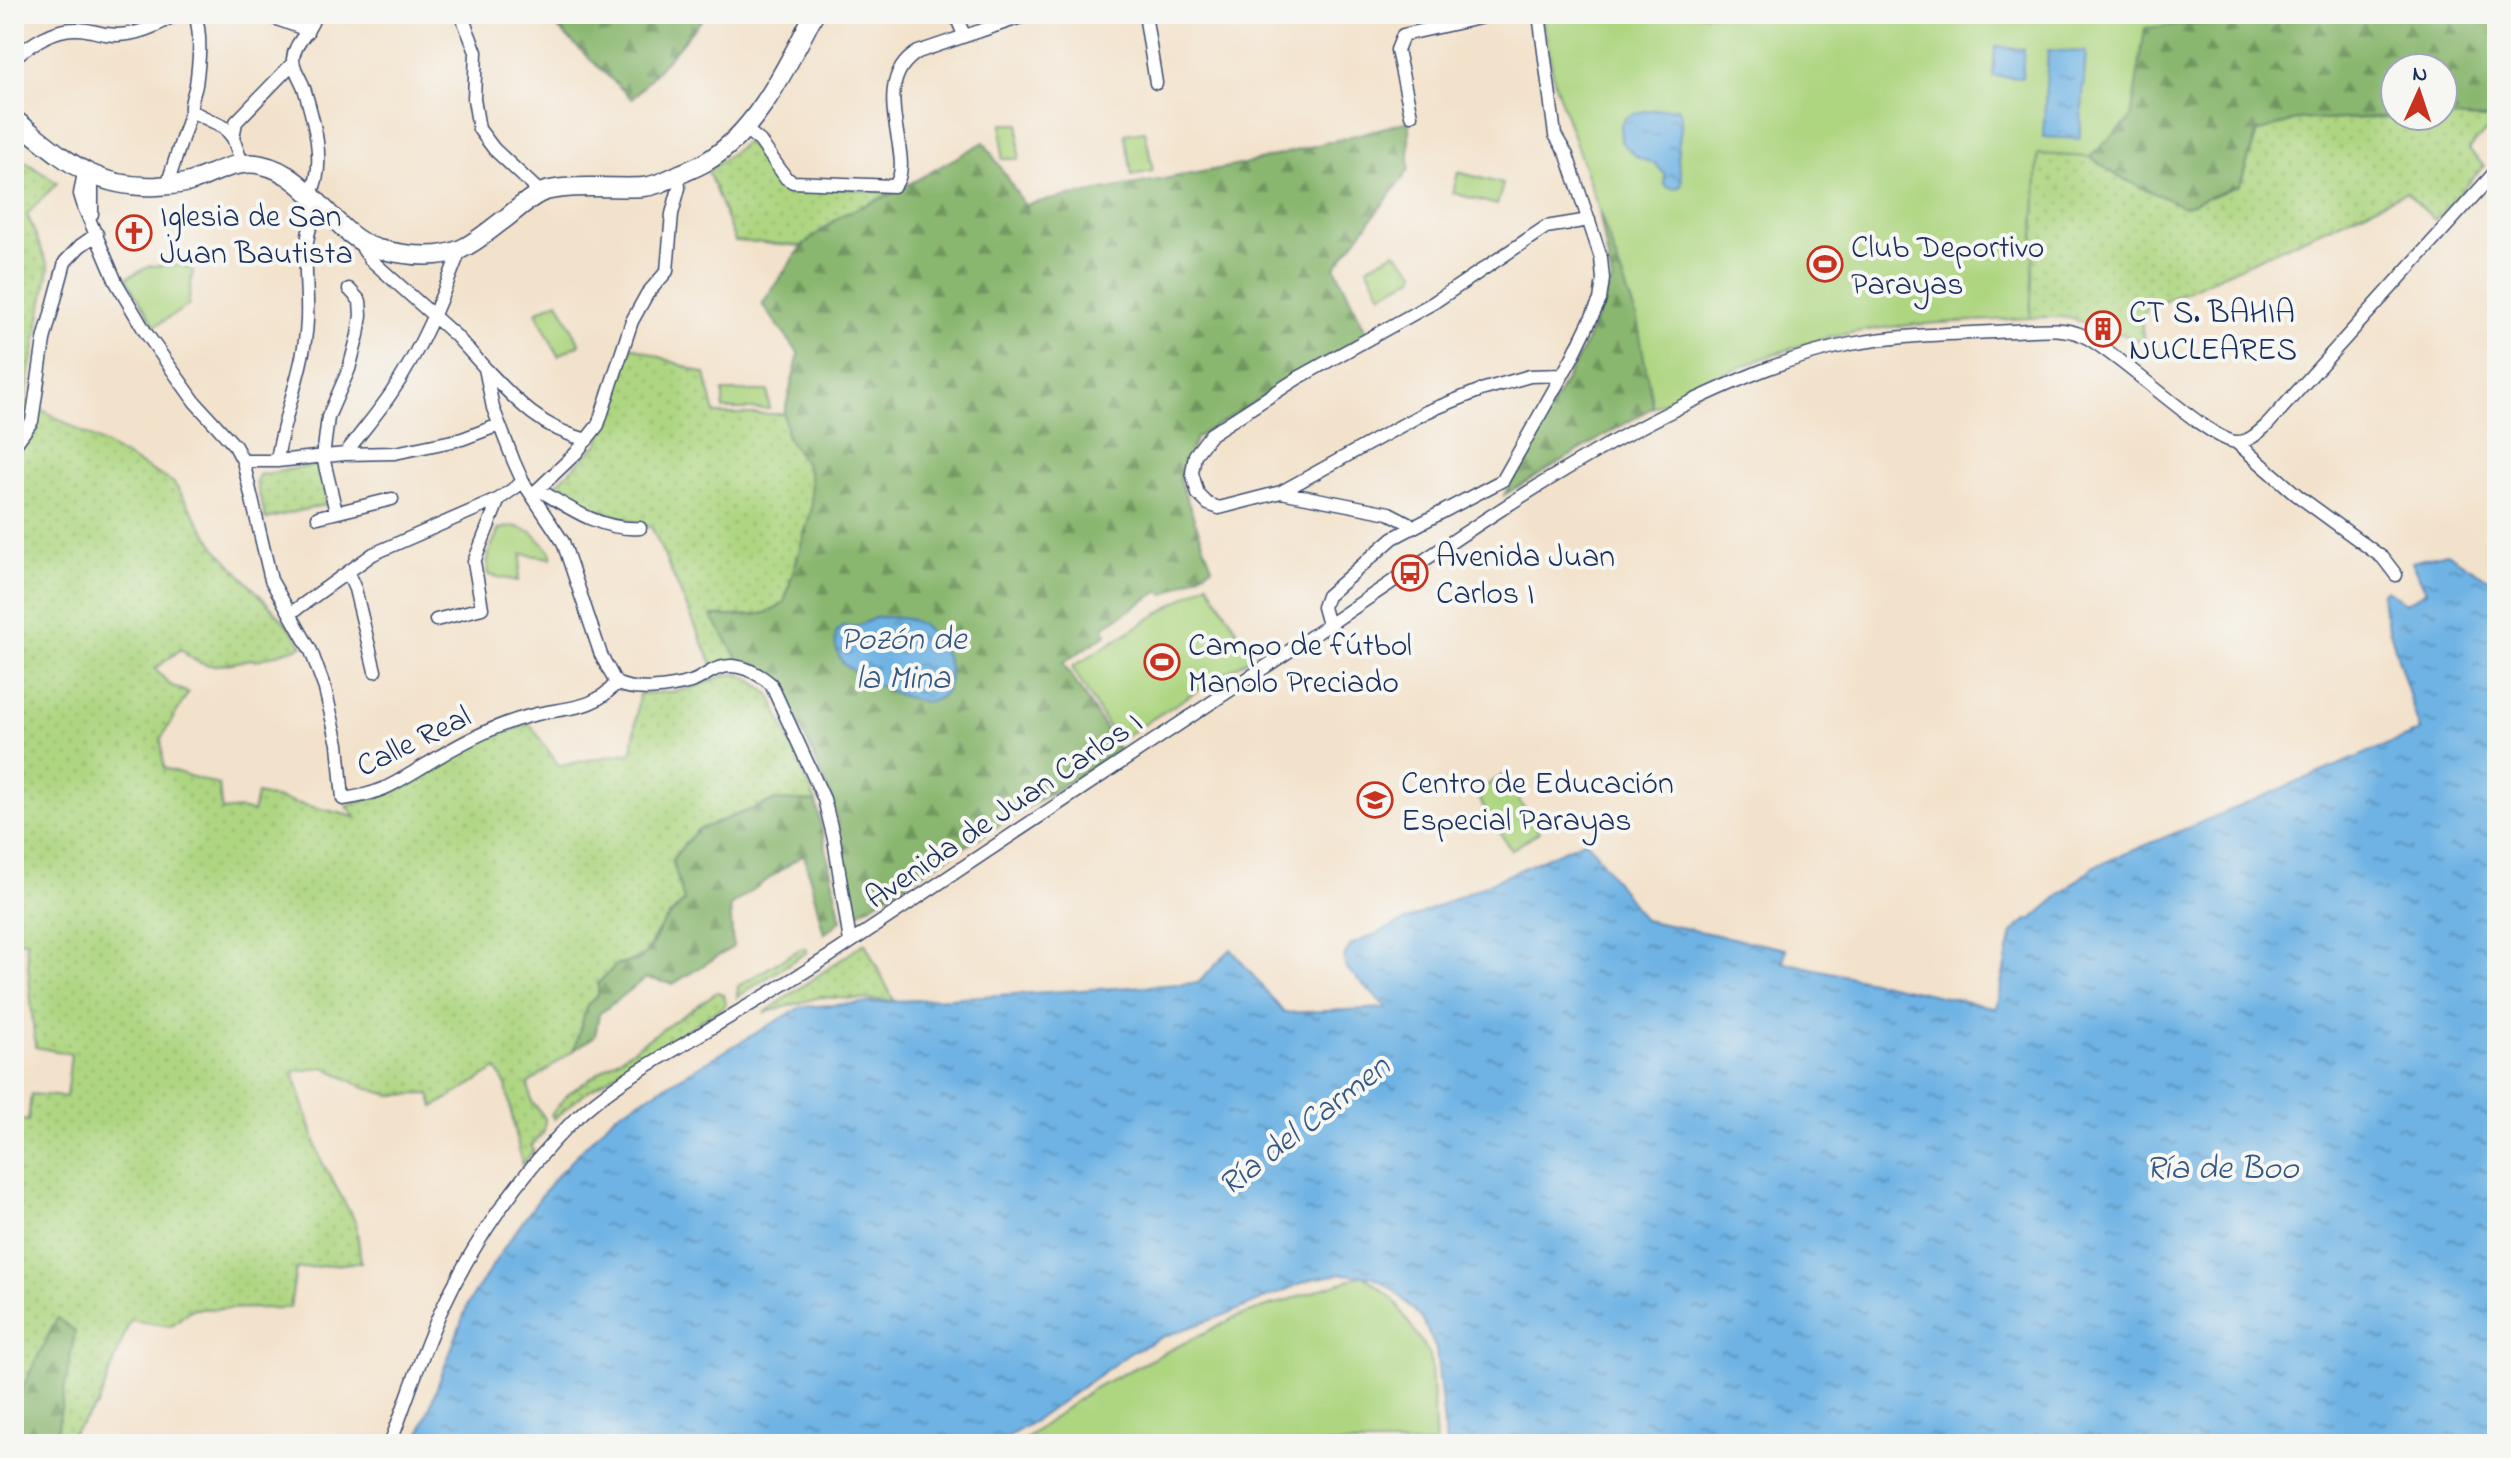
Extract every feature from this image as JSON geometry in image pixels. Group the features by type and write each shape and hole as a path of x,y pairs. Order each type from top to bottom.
{"street":[{"path":"14,57 44,37 58,32 74,28 108,35 128,34 176,14"},
{"path":"167,185 191,111 199,54 195,14"},
{"path":"263,14 307,33"},
{"path":"277,461 305,339 309,224 316,199 316,144 308,104 293,63 295,50 315,14"},
{"path":"461,14 476,52 474,99 479,129 494,149 541,193"},
{"path":"14,119 86,174 114,183 138,187 167,185 190,182 242,163 263,165 278,170 316,199 364,244 401,253 427,255 460,250 541,193 567,189 648,187 705,163 744,128 771,92 814,14"},
{"path":"955,14 964,35"},
{"path":"1145,14 1156,83"},
{"path":"1411,115 1397,50 1403,35 1497,14"},
{"path":"1328,625 1323,607 1327,596 1393,538 1503,480 1591,321 1602,289 1601,258 1567,155 1555,135 1539,14"},
{"path":"744,128 760,141 780,171 793,182 894,186 901,174 893,111 898,74 911,56 1027,15"},
{"path":"233,138 233,129 241,115 293,63"},
{"path":"191,111 224,127 233,138 242,163"},
{"path":"2236,442 2247,440 2267,425 2497,170"},
{"name":"Calle Real","path":"86,174 95,228"},
{"name":"Calle Real","path":"86,174 80,194 116,282 146,333 195,402 235,446 243,461 271,580 311,651 325,689 338,744 343,799 366,796 389,788 485,733 531,715 594,703 616,683"},
{"path":"535,492 598,425 632,321 647,294 667,271 672,214 679,188 678,175"},
{"path":"92,196 114,183"},
{"path":"1562,375 1530,376 1510,381 1426,412 1281,492 1214,507 1203,500 1195,487 1192,461 1201,444 1211,434 1298,378 1433,303 1546,227 1589,220"},
{"path":"14,446 32,421 44,340 65,262 95,228"},
{"path":"364,244 363,249 370,259 434,316 509,393 552,429 587,440"},
{"path":"345,454 410,362 434,316 460,250"},
{"path":"336,512 323,457 328,417 349,369 358,335 360,301 349,289"},
{"name":"Avenida de Juan Carlos I","path":"390,1444 436,1323 463,1268 509,1197 555,1140 613,1087 850,942 1443,546 1622,437 1725,385 1785,362 1848,345 1930,334 2049,329 2076,332 2132,368 2200,424 2236,442 2297,495 2383,558 2396,575"},
{"path":"485,368 499,425 523,482 535,492 603,524 640,528"},
{"path":"243,461 395,453 437,445 499,425"},
{"path":"291,613 373,554 499,499 523,482"},
{"path":"535,492 563,542 596,643 616,683 636,689 681,684 731,666 761,675 771,684 824,799 834,839 850,942"},
{"path":"1281,492 1389,513 1414,526"},
{"path":"318,517 392,499"},
{"path":"436,620 482,608 474,562 499,499"},
{"path":"348,573 355,589 375,671"}],"green space":[{"path":"543,14 707,14 632,99"},
{"name":"Club Deportivo Parayas","path":"1562,14 2305,14 2145,28 2131,118 2090,157 2038,154 2030,318 1911,325 1841,335 1768,356 1653,407 1637,319 1555,84 1543,21"},
{"path":"2305,14 2497,14 2497,112 2486,119 2459,118 2459,52 2379,52 2379,117 2303,118 2257,132 2240,185 2184,207 2119,177 2090,157 2131,118 2145,27"},
{"path":"2497,112 2497,121 2468,149 2484,166 2435,220 2406,192 2147,309 2142,326 2146,343 2102,327 2099,330 2074,319 2030,318 2038,153 2090,157 2119,177 2240,185 2257,132 2303,118 2379,118 2379,132 2459,132 2459,118 2486,119"},
{"path":"1409,121 1409,170 1335,267 1367,333 1196,438 1179,478 1212,567 1164,595 1160,591 1103,627 1107,634 1063,663 1119,750 857,914 834,807 811,749 774,678 757,665 739,660 711,616 759,614 784,603 812,508 810,476 787,437 784,414 799,354 762,304 802,246 842,215 893,193 984,142 1027,209 1027,204 1240,165"},
{"path":"1002,124 1019,124 1019,159 1002,159"},
{"path":"1145,131 1153,171 1132,175 1125,134"},
{"path":"746,142 785,184 893,193 842,215 802,246 735,241 708,171"},
{"path":"14,154 57,183 27,214 49,268 25,400 174,483 216,548 303,646 255,661 223,665 197,662 181,649 155,669 170,685 188,693 161,739 164,768 219,785 222,811 240,809 253,812 257,794 356,817 347,806 399,790 479,741 530,724 559,766 632,752 639,694 677,691 731,674 747,678 770,695 816,802 776,800 697,830 672,859 684,901 664,922 643,956 616,965 598,995 587,1006 574,1050 528,1084 532,1102 545,1118 544,1132 531,1146 534,1150 522,1165 506,1086 497,1069 434,1107 430,1094 389,1095 361,1086 325,1067 293,1072 321,1160 356,1223 361,1262 296,1269 290,1308 192,1309 171,1326 130,1320 98,1405 63,1444 14,1444 14,1118 28,1121 31,1094 66,1097 71,1054 35,1047 26,941 14,940"},
{"path":"1458,172 1503,184 1497,205 1453,193"},
{"path":"1599,211 1637,319 1653,407 1504,495 1584,346 1612,281"},
{"path":"1395,252 1416,272 1414,277 1381,294 1367,267"},
{"path":"185,265 193,270 188,306 155,326 126,278 150,266"},
{"path":"558,301 580,344 558,356 536,312"},
{"path":"631,346 705,374 715,414 784,414 787,437 810,476 812,508 784,603 759,614 712,616 739,660 713,666 652,528 548,492 599,443"},
{"path":"723,391 768,391 769,409 723,409"},
{"path":"317,465 328,504 266,519 256,482 259,475"},
{"path":"514,526 532,532 551,552 551,558 522,554 518,581 488,575 488,556 499,529"},
{"name":"Campo de fútbol Manolo Preciado","path":"1208,583 1253,656 1117,741 1072,667"},
{"path":"1503,775 1539,832 1511,850 1475,793"},
{"path":"776,800 816,802 841,920 824,934 804,854 730,906 733,947 673,984 646,978 599,1014 595,1036 574,1050 587,1005 598,995 598,983 616,965 639,960 651,947 661,926 684,901 672,859 697,830"},
{"path":"865,943 894,1001 820,997 764,1013"},
{"path":"800,949 807,952 737,997 738,986"},
{"path":"717,992 724,994 726,1005 582,1095 554,1119 551,1114 569,1093"},
{"path":"1364,1275 1393,1299 1430,1355 1436,1444 1018,1444 1092,1389 1234,1318"},
{"path":"57,1318 75,1331 58,1426 51,1444 14,1444 14,1394 16,1401"}],"water":[{"path":"1995,47 2024,49 2022,78 1993,76"},
{"path":"2048,50 2086,52 2080,139 2043,137"},
{"path":"1678,108 1681,120 1678,160 1682,182 1681,186 1672,188 1664,184 1665,174 1656,165 1637,157 1621,142 1621,129 1622,122 1632,115 1648,110"},
{"name":"Ría de Boo","path":"2447,553 2490,580 2497,574 2497,1444 1446,1444 1436,1349 1422,1319 1394,1290 1372,1276 1341,1274 1312,1279 1162,1337 1130,1353 1033,1422 995,1444 416,1444 468,1304 552,1181 615,1115 801,1007 1198,983 1231,949 1284,1013 1387,1008 1345,967 1344,956 1351,945 1586,840 1644,920 1786,949 1783,962 1996,1008 2012,933 2093,867 2420,731 2382,605 2382,592 2386,590 2406,603 2426,591 2412,562"},
{"name":"Pozón de la Mina","path":"877,617 914,621 933,636 944,652 950,677 945,692 939,698 922,701 897,694 869,681 841,660 836,645 837,630 844,625 855,627"}],"place":[{"name":"Iglesia de San Juan Bautista","path":"134,233"},
{"name":"Club Deportivo Parayas","path":"1825,264"},
{"name":"CT S. BAHIA NUCLEARES","path":"2103,329"},
{"name":"Avenida Juan Carlos I","path":"1410,573"},
{"name":"Campo de fútbol Manolo Preciado","path":"1162,662"},
{"name":"Centro de Educación Especial Parayas","path":"1375,800"}],"water label":[{"name":"Ría del Carmen","path":"1303,1124"}]}
